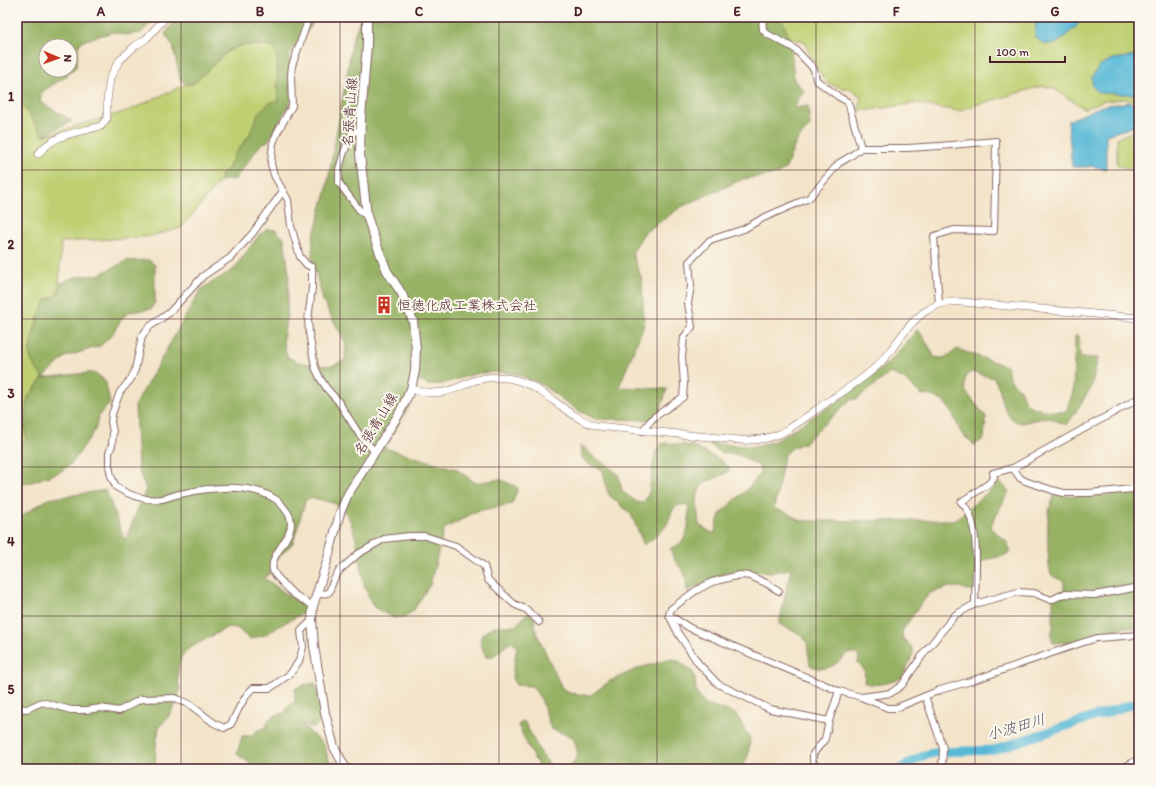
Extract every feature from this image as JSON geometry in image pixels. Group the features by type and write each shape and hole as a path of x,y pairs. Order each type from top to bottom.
{"main road":[{"name":"名張青山線","path":"346,769 334,747 325,713 312,620 313,606 340,513 348,494 399,414 411,389 416,361 413,321 402,294 387,271 367,216 360,154 360,131 367,45 367,17"},
{"path":"1123,769 1139,760"}],"street":[{"path":"38,154 51,142 66,134 101,126 107,118 107,101 110,78 119,61 135,46 146,39 166,17"},
{"path":"308,17 292,66 292,106 273,143 271,164 274,175 288,200 291,226 300,257 307,265 312,267 312,288 308,320 314,367 326,388 338,401 359,434 375,452"},
{"path":"762,17 763,30 767,34 792,47 814,69 816,80 838,97 848,102 861,148"},
{"path":"360,131 352,132 342,155 339,169 339,182 361,212 367,216"},
{"path":"642,431 653,418 684,397 682,357 684,337 692,327 688,303 691,286 689,262 710,240 744,229 763,218 809,198 839,163 861,148 934,147 996,141 994,231 954,230 934,236 939,304"},
{"path":"282,191 252,234 230,258 203,276 169,313 155,322 142,336 133,374 131,379 120,392 112,414 112,445 108,465 116,487 134,496 163,499 194,491 220,488 248,489 263,493 279,501 288,512 292,525 274,560 274,571 288,590 313,606"},
{"path":"411,389 422,392 442,392 455,389 478,380 493,378 512,379 534,387 571,414 585,422 603,427 747,441 764,439 777,435 793,426 863,378 879,364 920,316 930,308 939,304 963,302 1139,318"},
{"path":"975,604 976,540 971,517 966,506 961,502 988,484 994,478 993,473 1013,468 1139,397"},
{"path":"1013,468 1020,478 1025,481 1064,493 1089,493 1133,489 1139,487"},
{"path":"316,595 327,594 340,570 358,554 384,539 425,536 456,546 484,566 488,580 514,604 527,610 539,622"},
{"path":"779,591 750,576 740,575 712,582 695,591 671,609 669,615 678,633 698,663 718,684 770,709 829,721"},
{"path":"861,697 891,693 902,685 924,653 955,615 975,604 1018,592 1034,593 1051,600 1064,594 1094,595 1139,587"},
{"path":"669,615 690,628 839,691 861,697 888,708 896,708 940,690 1097,638 1139,635"},
{"path":"17,708 27,709 42,702 71,710 101,708 119,711 141,699 175,698 190,704 214,723 224,728 231,724 240,706 253,688 270,688 290,674 299,661 303,647 301,631 312,620"},
{"path":"816,769 813,754 825,739 839,691"},
{"path":"925,696 943,748 942,769"}],"green space":[{"path":"17,17 150,17 152,22 141,33 127,35 113,32 85,40 79,44 78,52 78,38 38,38 38,78 63,78 41,94 40,102 72,121 43,136 17,96"},
{"path":"178,17 312,17 312,25 289,55 292,99 268,141 261,144 235,179 220,181 222,174 228,169 235,154 250,134 259,112 271,102 278,101 277,55 274,48 264,45 242,45 228,51 193,84 186,84 180,79 173,46 165,34"},
{"path":"361,17 584,17 594,23 604,24 616,22 627,17 779,17 784,23 791,46 794,80 804,91 798,98 795,108 808,106 810,126 796,142 786,168 778,174 743,179 681,207 644,233 632,253 642,280 644,325 619,387 667,389 657,420 596,419 577,410 541,384 517,374 503,372 478,373 441,384 428,385 417,379 410,405 384,448 456,469 476,483 500,479 518,488 512,504 477,511 444,529 430,585 413,611 404,617 394,618 372,605 364,584 356,539 350,520 343,509 333,503 314,498 306,499 293,543 273,563 270,573 264,578 309,610 265,635 249,639 237,628 228,627 188,649 181,657 178,669 180,690 177,702 168,717 159,727 156,745 155,769 85,769 78,761 69,769 17,769 17,519 48,499 106,490 125,541 146,489 138,469 135,405 201,289 233,270 259,235 268,229 276,230 284,238 289,274 287,314 283,341 287,356 297,362 312,365 332,366 345,360 346,344 323,301 312,258 313,238 326,192 352,41"},
{"path":"769,17 1139,17 1139,101 1124,99 1103,101 1085,109 1053,88 1042,86 959,111 917,103 870,110 859,110 861,96 851,90 828,84 815,66 804,41 783,38"},
{"path":"242,45 264,45 274,48 277,55 278,102 259,112 250,134 235,154 228,169 222,174 220,181 181,228 147,237 61,242 59,292 54,297 47,299 33,363 43,378 28,397 24,420 26,439 17,450 17,96 43,136 130,110 186,84 193,84 228,51"},
{"path":"1139,129 1139,172 1117,165 1117,138"},
{"path":"149,260 155,265 155,302 151,309 129,312 123,317 111,336 100,346 65,357 43,378 31,359 31,344 35,327 44,304 47,299 57,295 60,284 74,277 98,275 126,261"},
{"path":"918,329 934,357 947,357 957,349 1008,367 1010,378 1019,388 1025,402 1028,405 1044,410 1066,412 1073,391 1075,336 1079,336 1080,358 1098,358 1091,388 1067,425 1047,417 1022,423 1015,421 1009,416 1003,405 1000,390 994,378 971,372 965,381 966,392 986,417 984,439 974,445 961,433 952,412 943,401 932,396 922,395 904,379 890,373 857,399 850,400 804,443 792,448 784,456 774,509 786,512 801,521 955,520 1000,482 1009,491 990,528 1006,541 1010,552 1003,556 984,560 981,563 981,575 975,590 967,590 960,587 949,587 930,593 902,631 903,639 913,649 913,654 902,678 888,683 868,684 864,682 864,672 858,664 859,656 856,654 848,653 835,664 826,668 816,668 810,665 807,642 799,634 779,624 791,569 771,572 730,571 687,591 686,577 676,562 671,552 671,548 682,542 687,532 689,509 687,505 681,505 674,508 668,523 658,534 644,545 631,514 610,496 607,490 603,470 589,465 582,456 580,446 584,447 592,456 618,474 624,493 641,503 645,501 649,493 655,453 662,444 666,443 692,446 720,460 729,468 729,471 703,485 698,494 697,500 699,525 714,534 720,514 746,490 760,474 759,466 739,455 720,452 708,443 757,447 777,440 856,389 888,363"},
{"path":"94,373 101,377 106,383 110,404 99,415 95,430 72,463 60,472 32,482 17,484 17,450 26,439 24,420 28,397 43,378"},
{"path":"1139,492 1139,629 1126,627 1111,630 1089,639 1075,642 1053,643 1051,635 1053,627 1053,596 1064,591 1064,582 1051,574 1049,561 1048,516 1054,496 1088,497"},
{"path":"527,613 534,617 536,632 562,688 569,693 591,695 610,681 639,668 672,659 679,661 692,671 695,678 696,693 701,699 707,704 736,714 750,739 748,756 742,769 565,769 577,756 577,749 573,737 551,729 541,699 532,686 516,685 512,678 517,646 511,642 493,656 486,657 480,642 482,634 494,626 516,626"},
{"path":"315,683 323,718 314,728 301,724 324,745 330,763 335,762 340,769 263,769 252,765 237,754 242,736 252,736 256,731 266,727 268,720 276,715 285,713 287,708 295,701 295,689 304,685"},
{"path":"524,721 541,754 553,769 539,769 518,725"}],"water":[{"path":"1036,17 1080,17 1077,26 1056,44 1045,44 1035,38"},
{"path":"1139,54 1139,95 1099,93 1092,86 1092,77 1099,66 1112,59 1136,56"},
{"path":"1130,102 1139,107 1139,125 1106,135 1106,169 1090,166 1072,167 1068,121 1102,106"}],"waterway":[{"name":"小波田川","path":"900,769 925,755 939,752 994,750 1139,702"}],"place":[{"name":"恒徳化成工業株式会社","path":"384,305"}]}
